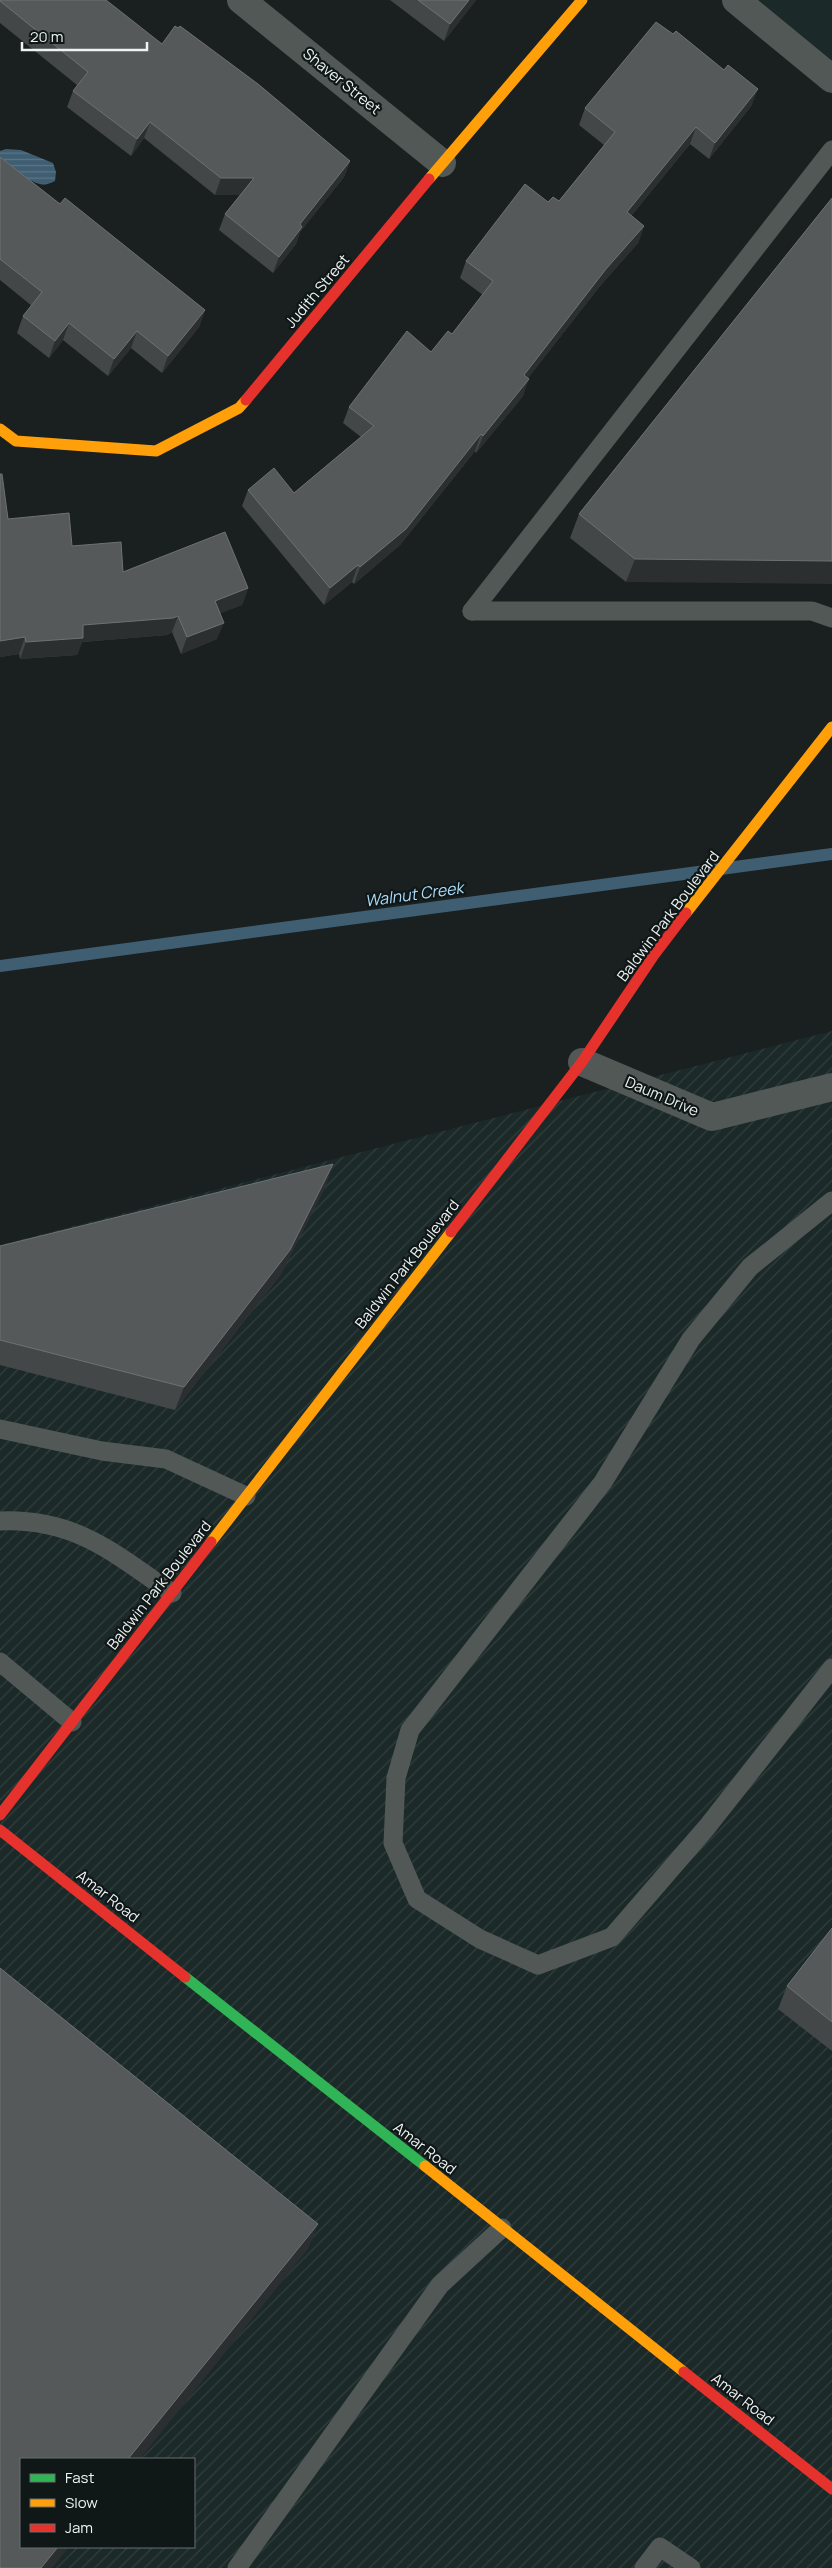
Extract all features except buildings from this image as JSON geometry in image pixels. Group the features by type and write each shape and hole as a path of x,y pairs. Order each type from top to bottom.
{"main road":[{"name":"Judith Street","path":"0,429 16,441 156,451 239,408 442,163 582,0"},
{"name":"Baldwin Park Boulevard","path":"0,1815 582,1062 654,955 832,727"},
{"name":"Amar Road","path":"0,1830 832,2489"}],"street":[{"name":"Shaver Street","path":"241,0 442,163"},
{"path":"736,0 832,79"},
{"name":"Daum Drive","path":"582,1062 712,1117 832,1087"}],"lane":[{"path":"832,150 472,611 812,611 832,618"},
{"path":"832,1201 750,1267 691,1338 603,1482 410,1730 396,1778 393,1843 417,1899 480,1939 538,1965 612,1938 707,1828 832,1668"},
{"path":"0,1429 76,1446 166,1459 246,1496"},
{"path":"0,1521 24,1520 63,1527 103,1545 172,1593"},
{"path":"0,1662 72,1722"},
{"path":"238,2568 440,2285 502,2228"},
{"path":"644,2568 660,2548 690,2568"}],"shaded area":[{"path":"738,0 832,0 832,76"},
{"path":"832,1031 832,2568 0,2568 0,1245"}],"water":[{"path":"6,149 21,150 53,163 56,172 55,181 42,184 21,176 0,174 0,151"}],"waterway":[{"name":"Walnut Creek","path":"0,966 832,854"}],"traffic: fast":[{"path":"185,1977 425,2166"}],"traffic: slow":[{"path":"429,179 582,0"},
{"path":"0,429 16,441 156,451 239,408 246,400"},
{"path":"686,913 832,727"},
{"path":"211,1542 451,1232"},
{"path":"425,2166 684,2372"}],"traffic: jam":[{"path":"246,400 429,179"},
{"path":"451,1232 582,1062 654,955 686,913"},
{"path":"0,1815 211,1542"},
{"path":"0,1830 185,1977"},
{"path":"684,2372 832,2489"}]}
